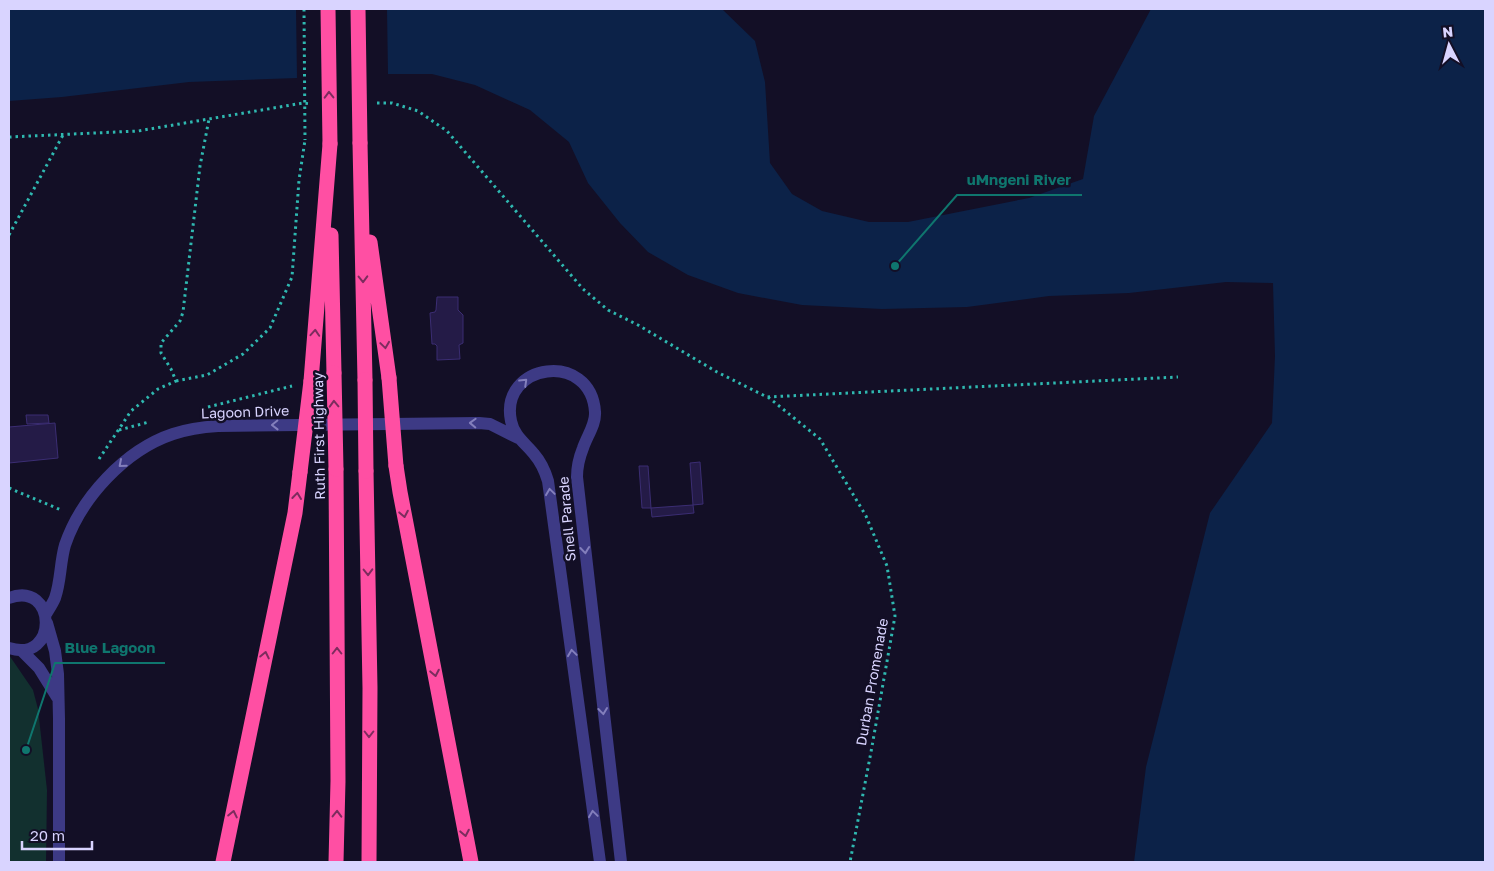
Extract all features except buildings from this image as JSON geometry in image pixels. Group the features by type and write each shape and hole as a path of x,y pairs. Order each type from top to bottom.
{"highway":[{"name":"Ruth First Highway","path":"328,9 336,469 338,781 336,862"},
{"path":"358,9 370,688 369,862"},
{"path":"223,862 295,513 311,381 330,144"},
{"path":"361,176 389,378 400,492 471,862"}],"street":[{"name":"Snell Parade","path":"600,862 548,481 540,461 518,438 510,419 510,406 514,394 521,383 531,376 544,371 557,370 581,380 589,390 594,402 595,415 578,462 577,477 621,862"},
{"name":"Lagoon Drive","path":"15,649 30,648 38,644 43,637 46,618 55,598 64,548 75,520 88,501 114,471 134,454 166,436 196,428 218,426 479,423 490,424 518,438"},
{"path":"9,598 28,597 42,607 55,651 58,674 60,862"},
{"path":"15,649 39,668 58,699"}],"path":[{"path":"96,462 131,410 158,389 176,381 208,375 243,354 270,328 292,277 299,180 305,140 304,9"},
{"path":"176,381 171,368 161,353 161,343 180,321 183,312 200,166 209,119"},
{"path":"9,235 64,134"},
{"name":"Durban Promenade","path":"696,361 767,397 820,439 866,516 887,566 895,616 872,752 850,862"},
{"name":"Durban Promenade","path":"767,397 1178,377"},
{"path":"257,394 311,381"},
{"path":"9,488 63,510 75,520"}],"green space":[{"path":"9,655 33,690 38,709 47,790 46,862 9,862"}],"water":[{"path":"9,9 296,9 297,78 189,82 62,97 9,101"},
{"path":"387,9 722,9 755,41 765,82 770,163 792,194 822,211 869,222 908,222 1029,198 1083,179 1094,116 1151,9 1485,9 1485,862 1134,862 1146,767 1210,513 1272,423 1275,356 1273,283 1226,282 1129,293 1049,296 967,307 882,309 802,305 738,293 688,275 648,252 620,223 588,183 569,142 530,110 475,85 432,74 388,74"}],"place":[{"name":"uMngeni River","path":"895,266"},
{"name":"Blue Lagoon","path":"26,750"}]}
